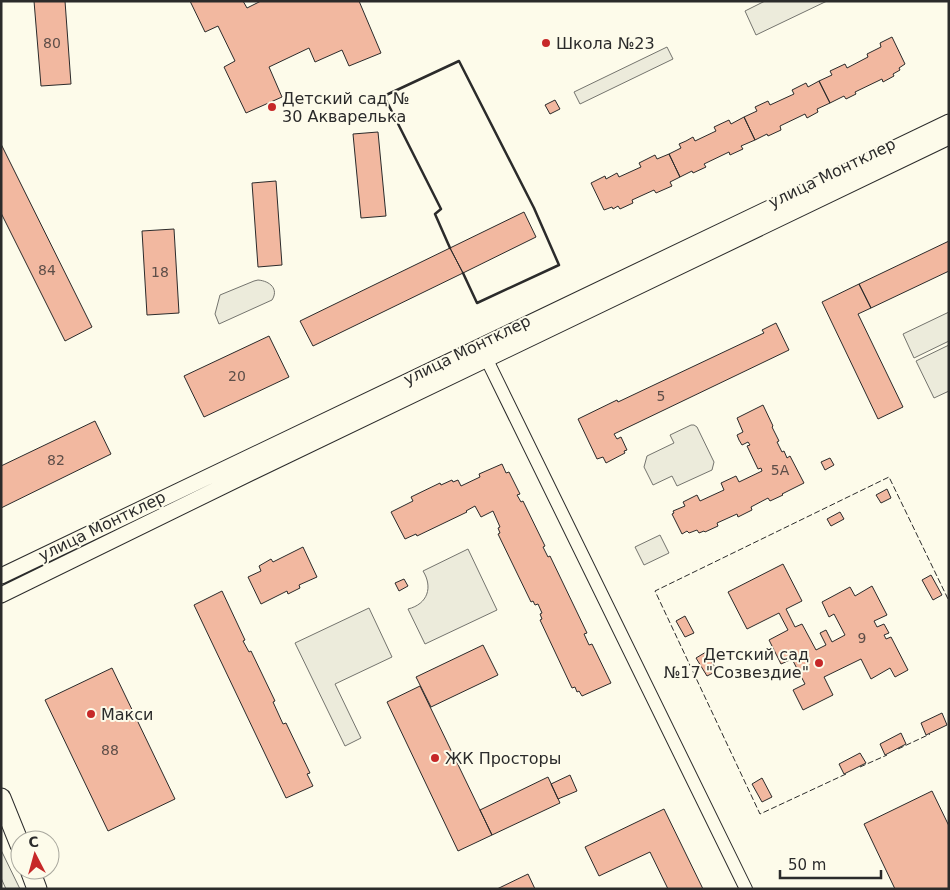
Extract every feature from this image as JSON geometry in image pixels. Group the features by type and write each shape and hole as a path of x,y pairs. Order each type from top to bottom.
{"main road":[{"path":"1,798 14,830"}],"street":[{"name":"улица Монтклер","path":"1,576 239,464 949,122"},
{"name":"улица Монтклер","path":"1,595 949,137"},
{"path":"487,360 746,889"}],"shaded area":[{"path":"765,1 827,1 756,35 745,11"},
{"path":"667,47 673,59 580,104 574,92"},
{"path":"258,280 272,286 274,296 272,300 219,324 215,314 220,295"},
{"path":"949,312 949,341 914,358 903,334"},
{"path":"949,345 949,391 934,398 916,361"},
{"path":"691,425 697,427 714,462 712,470 677,486 672,476 653,485 644,467 647,456 674,443 670,435"},
{"path":"660,535 669,553 644,565 635,547"},
{"path":"468,549 497,610 425,644 408,609 415,607 427,594 428,583 423,571"},
{"path":"369,608 392,657 335,684 361,738 345,746 295,643"},
{"path":"1,850 10,868 10,880 16,880 20,889 6,889 1,878"}],"building":[{"path":"34,1 65,1 71,84 41,86"},
{"path":"190,1 243,1 247,8 261,1 359,1 381,53 349,66 342,50 315,62 309,48 269,67 282,97 246,113 224,67 235,61 218,26 205,32"},
{"path":"892,37 905,64 899,68 900,70 883,82 882,79 855,92 856,94 846,99 844,96 830,103 819,81 832,75 830,71 845,64 847,68 868,57 867,54 881,47 880,43"},
{"path":"819,81 830,103 817,109 818,112 807,118 805,114 780,126 781,130 755,140 744,117 757,111 755,107 768,101 770,105 794,94 792,90 806,83 808,87"},
{"path":"555,100 560,109 550,114 545,105"},
{"path":"744,117 755,140 741,146 743,149 730,155 729,152 704,164 706,167 680,177 669,154 681,148 679,144 693,137 695,141 716,131 714,127 729,120 731,124"},
{"path":"378,132 386,216 361,218 353,134"},
{"path":"1,144 92,327 65,341 1,213"},
{"path":"669,154 680,177 670,182 672,186 656,193 654,190 632,200 633,203 620,209 618,206 613,209 612,207 604,210 591,183 605,176 606,179 617,173 619,177 641,167 639,163 655,155 657,159"},
{"path":"276,181 282,265 258,267 252,183"},
{"path":"524,212 536,237 463,273 450,248"},
{"path":"174,229 179,313 147,315 142,231"},
{"path":"949,241 949,271 871,308 859,284"},
{"path":"450,248 463,273 313,346 300,321"},
{"path":"859,284 871,308 858,314 903,407 878,419 822,302"},
{"path":"776,323 789,350 614,434 617,439 621,437 627,450 624,451 625,453 606,463 603,457 597,459 578,419 764,333 762,330"},
{"path":"269,336 289,377 204,417 184,376"},
{"path":"763,405 782,452 784,451 787,458 790,456 804,483 770,501 768,498 751,507 752,510 738,517 737,514 717,523 718,526 705,532 699,533 697,530 689,533 687,531 682,534 672,514 674,513 673,511 685,506 683,502 697,495 700,501 724,490 721,483 736,476 739,482 762,471 761,468 758,469 747,446 750,445 748,442 742,445 739,440 737,435 743,432 737,418"},
{"path":"95,421 111,454 1,508 1,466"},
{"path":"830,458 834,465 825,470 821,462"},
{"path":"502,464 506,473 509,472 520,494 517,495 521,502 523,501 545,546 543,547 548,557 550,556 587,633 584,634 589,645 592,644 611,683 582,696 575,687 572,688 540,620 542,619 540,614 542,613 538,604 535,605 533,601 531,602 498,534 500,533 498,528 500,527 493,511 481,517 475,506 467,512 417,536 416,534 405,539 391,512 413,501 411,497 440,483 441,485 452,480 453,482 458,480 461,486 480,477 479,474"},
{"path":"887,489 891,498 881,503 876,495"},
{"path":"840,512 844,519 831,526 827,519"},
{"path":"303,547 317,577 299,585 300,588 288,594 287,591 261,604 248,577 261,571 259,566 271,559 273,562"},
{"path":"783,564 802,601 786,609 795,627 802,624 816,650 826,645 820,633 826,630 832,642 845,635 834,614 829,617 822,602 850,587 855,596 872,586 887,615 874,621 877,627 884,624 889,633 884,635 886,639 891,637 908,670 895,677 890,668 871,679 861,659 824,677 833,695 803,710 793,690 805,684 792,659 781,664 769,640 788,630 779,613 747,629 728,592"},
{"path":"931,575 942,595 933,600 922,580"},
{"path":"404,579 408,586 399,591 395,583"},
{"path":"222,591 245,640 243,641 249,652 251,651 275,701 273,702 283,724 286,723 310,773 307,774 313,786 286,798 194,605"},
{"path":"685,616 694,633 685,637 676,621"},
{"path":"483,645 498,675 431,707 416,677"},
{"path":"706,652 717,671 707,676 696,658"},
{"path":"112,668 175,799 108,831 45,700"},
{"name":"ЖК Просторы","path":"420,686 492,835 458,851 387,702"},
{"path":"942,713 947,725 926,735 921,723"},
{"path":"901,733 906,744 885,755 880,744"},
{"path":"860,753 866,763 844,774 839,764"},
{"path":"570,775 577,791 558,799 551,784"},
{"path":"548,777 560,803 492,835 480,810"},
{"path":"762,778 772,797 762,802 752,784"},
{"path":"932,791 949,826 949,889 895,889 864,824"},
{"path":"664,809 703,889 668,889 650,852 599,876 585,847"},
{"path":"528,874 535,889 497,889"}],"fence":[{"path":"846,774 760,814 655,591 889,477 949,601"},
{"path":"898,749 930,734"},
{"path":"860,767 887,755"}],"wall":[{"path":"450,248 435,214 441,209 384,96 459,61 534,208 559,265 477,303 463,273"}],"place":[{"name":"Школа №23","path":"546,43"},
{"name":"Детский сад № 30 Акварелька","path":"272,107"},
{"name":"Детский сад №17 \"Созвездие\"","path":"819,663"},
{"name":"Макси","path":"91,714"},
{"name":"ЖК Просторы","path":"435,758"}]}
